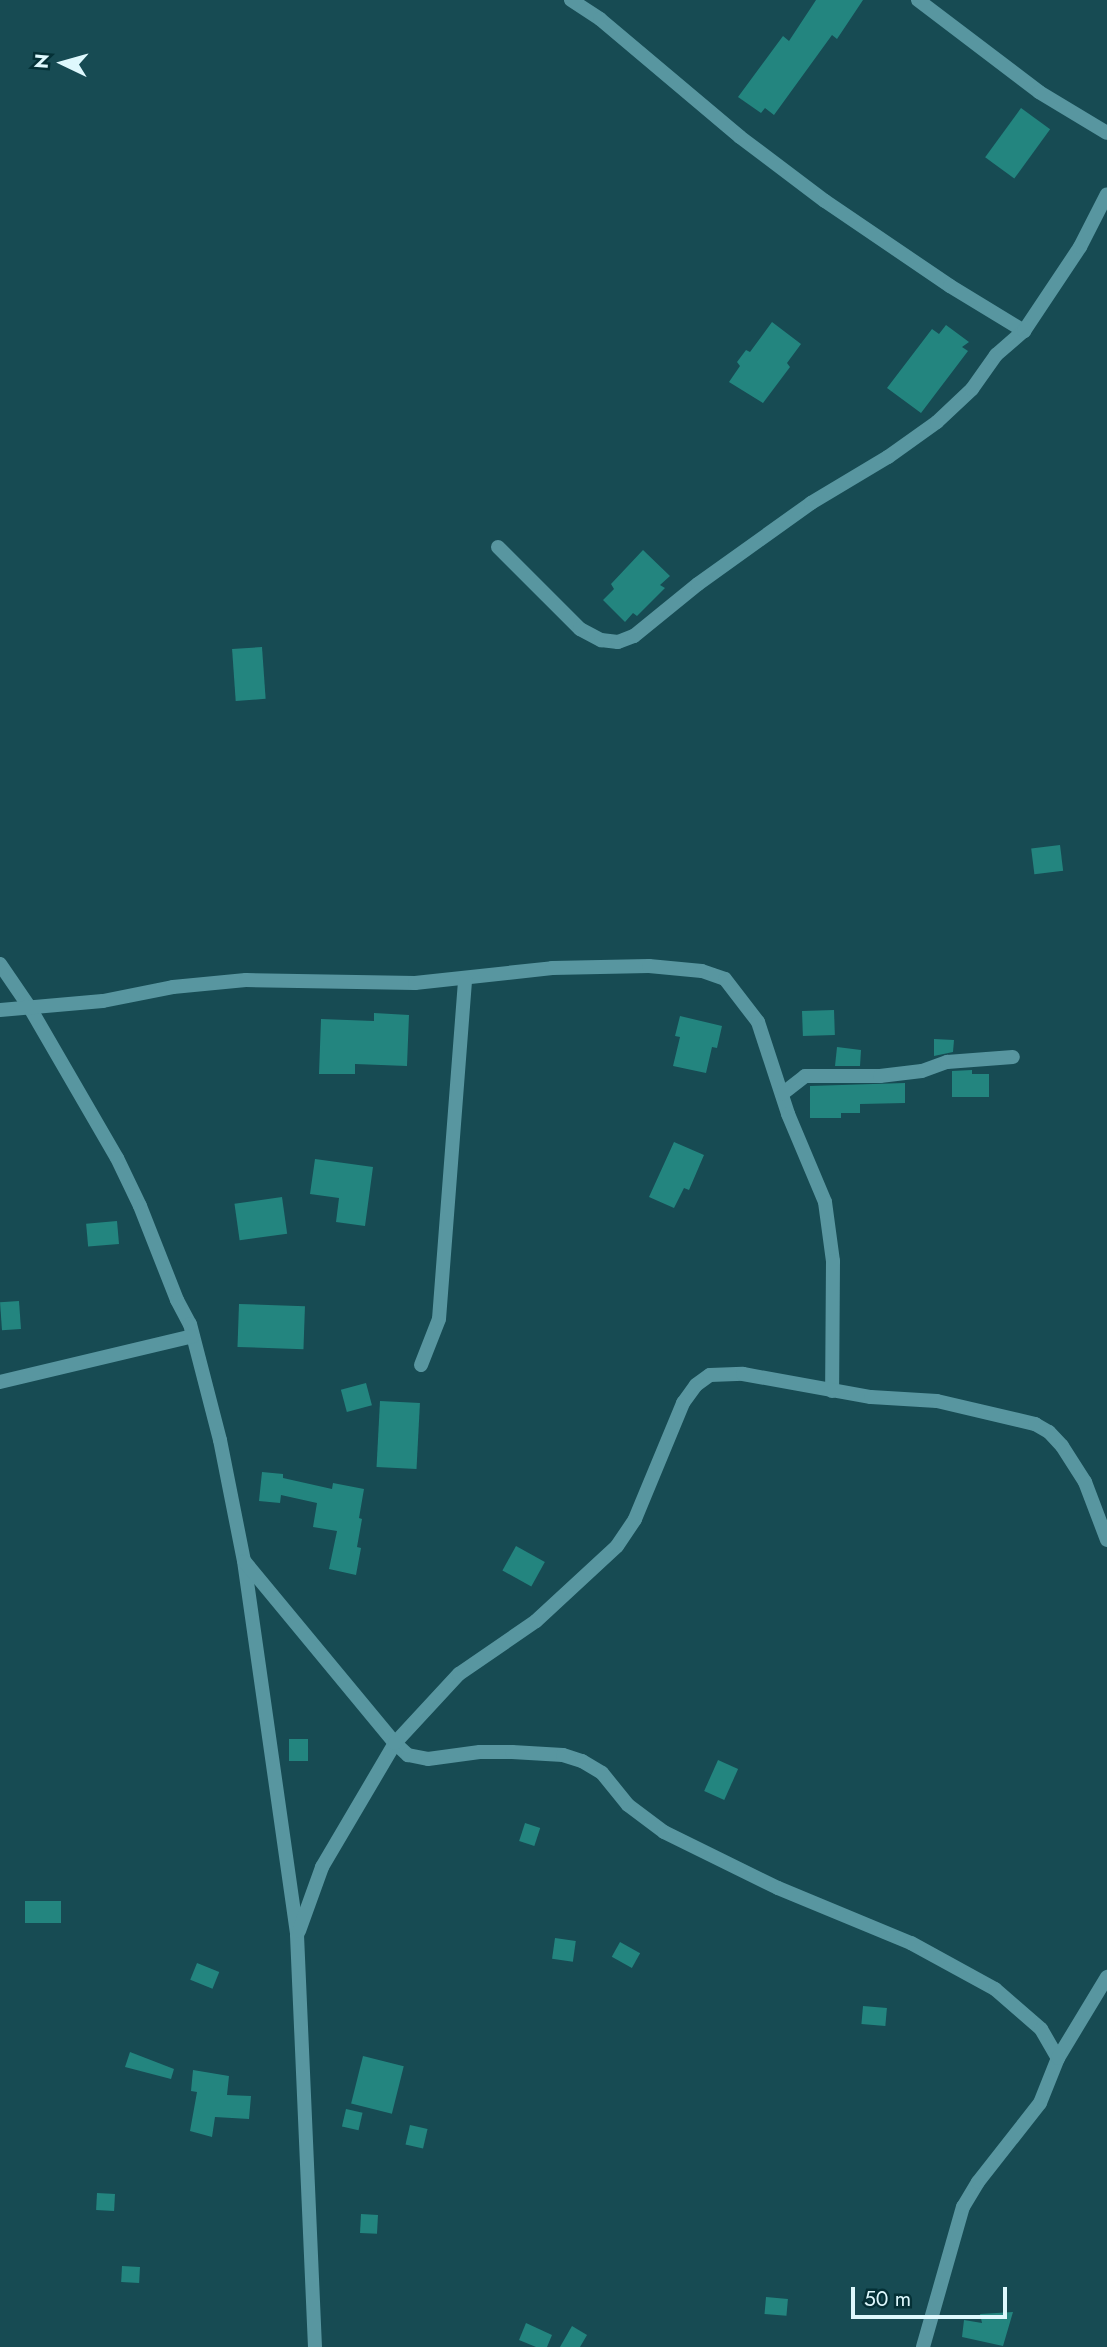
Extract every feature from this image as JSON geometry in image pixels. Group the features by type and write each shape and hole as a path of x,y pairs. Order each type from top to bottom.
{"street":[{"path":"572,0 600,19 740,137 825,201 950,286 1024,331"},
{"path":"918,0 1040,92 1107,134"},
{"path":"498,547 580,629 601,640 618,642 634,636 698,584 811,503 888,457 937,422 972,389 996,355 1024,331 1101,224 1107,194"},
{"path":"0,964 30,1008 117,1158 193,1336 220,1440 244,1561 297,1936 315,2347"},
{"path":"0,1010 103,1001 173,987 246,980 415,983 552,968 649,966 702,971 725,979 742,998 758,1023 782,1094 818,1182 829,1222 833,1261 832,1391"},
{"path":"421,1365 439,1320 464,979"},
{"path":"782,1094 805,1076 880,1076 922,1071 947,1062 1013,1057"},
{"path":"0,1382 193,1336"},
{"path":"297,1936 322,1867 395,1743 458,1674 536,1621 617,1546 635,1519 683,1404 696,1385 710,1375 726,1372 870,1397 937,1401 1035,1424 1049,1432 1062,1446 1085,1482 1107,1540"},
{"path":"244,1561 395,1743 408,1755 428,1759 480,1752 563,1755 582,1761 602,1773 628,1805 664,1832 778,1888 911,1943 995,1989 1041,2029 1058,2058"},
{"path":"923,2347 963,2207 978,2182 1040,2103 1058,2058 1107,1977"}],"building":[{"path":"816,0 863,0 837,39 832,35 774,115 765,108 761,113 738,97 783,36 789,41"},
{"path":"1021,108 1050,129 1014,179 985,157"},
{"path":"772,322 801,344 787,363 790,367 763,403 729,382 740,366 737,362 746,350 750,352"},
{"path":"946,325 969,342 962,347 968,351 921,413 887,388 932,329 939,334"},
{"path":"643,550 670,576 660,585 665,588 637,616 633,613 625,622 603,600 614,589 611,584"},
{"path":"262,647 266,699 236,701 232,649"},
{"path":"1060,845 1063,871 1034,874 1031,849"},
{"path":"834,1010 835,1035 803,1036 802,1011"},
{"path":"374,1013 409,1015 407,1066 355,1064 355,1074 319,1074 321,1019 374,1021"},
{"path":"680,1016 722,1026 717,1048 712,1047 706,1073 673,1066 680,1037 675,1036"},
{"path":"934,1039 954,1040 953,1052 934,1056"},
{"path":"837,1047 861,1050 860,1066 835,1066"},
{"path":"972,1070 972,1074 989,1074 989,1097 952,1097 952,1071"},
{"path":"905,1083 905,1103 860,1104 860,1113 841,1113 841,1118 810,1118 810,1086"},
{"path":"674,1142 704,1155 689,1190 684,1188 674,1208 649,1197"},
{"path":"315,1159 373,1167 365,1226 336,1222 339,1198 310,1194"},
{"path":"282,1197 287,1234 240,1240 234,1204"},
{"path":"117,1221 119,1244 88,1247 86,1224"},
{"path":"19,1301 21,1329 2,1330 0,1302"},
{"path":"239,1304 305,1306 303,1349 237,1347"},
{"path":"366,1383 372,1405 347,1412 341,1390"},
{"path":"380,1401 420,1403 416,1469 377,1467"},
{"path":"262,1472 283,1474 283,1478 332,1489 333,1483 364,1489 357,1547 361,1548 356,1575 329,1569 337,1531 313,1527 317,1503 281,1495 280,1503 259,1501"},
{"path":"516,1546 545,1562 531,1586 502,1570"},
{"path":"289,1739 308,1739 308,1761 289,1761"},
{"path":"718,1760 738,1769 724,1800 704,1791"},
{"path":"525,1823 540,1828 534,1846 519,1841"},
{"path":"25,1901 61,1901 61,1923 25,1923"},
{"path":"555,1938 576,1941 573,1962 552,1959"},
{"path":"620,1942 640,1953 632,1968 612,1957"},
{"path":"197,1963 219,1972 213,1989 190,1980"},
{"path":"863,2006 887,2008 885,2026 861,2024"},
{"path":"130,2052 174,2069 171,2079 125,2067"},
{"path":"363,2056 404,2066 392,2114 351,2104"},
{"path":"193,2070 229,2076 227,2095 251,2096 249,2119 215,2117 212,2137 190,2131 197,2092 191,2091"},
{"path":"346,2109 363,2113 359,2130 342,2127"},
{"path":"410,2125 428,2129 423,2149 406,2144"},
{"path":"97,2193 115,2194 114,2211 96,2210"},
{"path":"361,2214 378,2215 377,2234 360,2233"},
{"path":"122,2266 140,2267 139,2283 121,2282"},
{"path":"766,2297 788,2299 786,2316 765,2314"},
{"path":"1013,2312 1003,2346 962,2337 964,2320 982,2323 980,2314"},
{"path":"526,2323 552,2335 547,2347 536,2347 519,2340"},
{"path":"572,2326 587,2335 580,2347 560,2347"}]}
